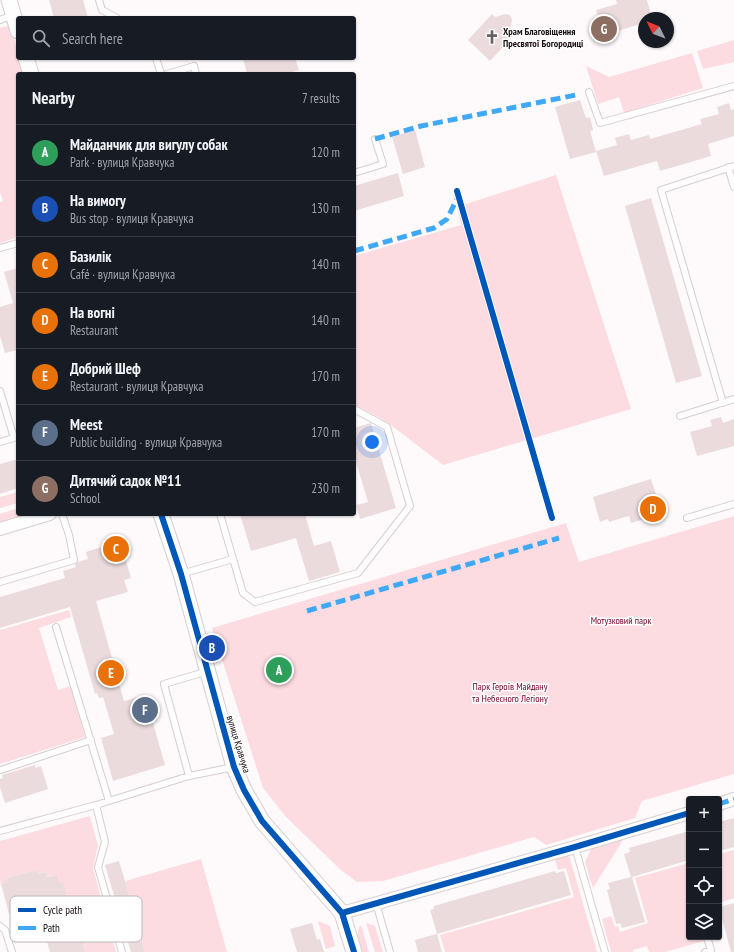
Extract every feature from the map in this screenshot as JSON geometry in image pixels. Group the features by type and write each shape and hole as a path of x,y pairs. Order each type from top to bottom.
{"street":[{"path":"9,0 7,17 16,28"},
{"path":"27,60 30,72"},
{"path":"0,529 43,516"},
{"name":"вулиця Кравчука","path":"162,516 181,574 234,767 244,790 262,821 342,913 354,952"},
{"path":"722,803 734,799"},
{"path":"342,913 575,848 686,814"}],"lane":[{"path":"99,0 102,10 113,16"},
{"path":"157,60 160,72"},
{"path":"174,72 194,66 196,72"},
{"path":"589,92 600,123 734,86"},
{"path":"356,172 383,164 375,139"},
{"path":"723,403 661,190 731,166 734,187"},
{"path":"0,248 16,244"},
{"path":"0,392 14,438 0,442"},
{"path":"680,416 734,399"},
{"path":"221,516 243,593 255,602 358,573 410,506 387,427 356,410"},
{"path":"687,518 734,504"},
{"path":"0,582 74,560 69,535 63,516"},
{"path":"181,574 233,559"},
{"path":"56,627 109,801"},
{"path":"189,776 164,684 208,671"},
{"path":"1,770 91,740"},
{"path":"0,831 96,805 189,776 234,767"},
{"path":"96,805 105,842 98,867 106,896"},
{"path":"575,848 605,952"},
{"path":"376,903 390,952"},
{"path":"0,926 5,930 12,952"},
{"path":"705,952 711,950 708,940"},
{"path":"119,942 122,952"}],"green space":[{"path":"10,25 16,46 16,60 20,60 23,72 16,72 16,238 0,243 0,202 3,201 0,192 0,28"},
{"path":"734,40 734,62 703,69 697,51"},
{"path":"692,53 703,88 624,113 619,97 598,104 586,66 609,77"},
{"path":"556,175 631,409 443,465 387,422 356,405 356,255 461,225 457,207"},
{"path":"16,493 16,504 0,508 0,497"},
{"path":"16,509 16,516 22,516 0,522 0,514"},
{"name":"Парк Героїв Майдану та Небесного Легіону","path":"734,516 734,774 642,801 635,818 546,845 534,837 383,881 357,882 342,871 286,817 263,788 212,628 566,523 579,562"},
{"path":"69,610 71,617 39,628 58,690 70,686 85,737 0,764 0,630"},
{"path":"90,816 98,846 93,868 101,896 65,896 57,875 47,877 46,872 38,874 37,870 6,878 7,882 1,884 0,841"},
{"path":"623,840 593,888 585,862 591,849"},
{"path":"734,850 734,898 722,902 722,868 722,853"},
{"path":"569,855 597,952 445,952 440,935 574,897 566,868 558,870 555,859"},
{"path":"201,859 227,952 145,952 142,941 142,896 129,896 125,881"},
{"path":"686,864 686,940 704,941 665,952 649,952 647,946 633,950 633,952 611,952 602,919 611,916 615,927 618,926 620,932 648,923 635,878"},
{"path":"318,921 330,926 335,946 326,949"},
{"path":"366,923 375,926 383,952 375,952"},
{"path":"361,925 369,952 362,952 358,934"},
{"path":"82,942 113,942 116,952 85,952"}],"building":[{"path":"49,0 83,0 87,16 53,16"},
{"path":"616,0 647,0 650,12 638,12 638,25 604,35 596,10 617,4"},
{"name":"Храм Благовіщення Пресвятої Богородиці","path":"492,14 495,17 505,14 510,15 512,20 510,30 515,34 490,61 468,40"},
{"path":"244,60 296,60 299,70 292,72 246,72"},
{"path":"580,100 586,118 590,117 593,130 590,131 596,152 570,159 555,107"},
{"path":"729,103 731,110 734,109 734,136 708,144 711,156 660,171 657,161 604,176 596,151 617,145 615,138 629,134 631,140 649,135 650,139 702,124 700,119 719,114 717,107"},
{"path":"415,130 425,167 403,174 392,137"},
{"path":"398,173 404,196 356,210 356,185"},
{"path":"651,198 702,376 676,383 625,206"},
{"path":"16,269 16,350 5,353 0,336 0,307 13,303 4,272"},
{"path":"721,417 723,423 734,419 734,446 697,456 690,432 712,426 710,420"},
{"path":"371,423 396,508 360,519 356,505 368,502 356,462 356,427"},
{"path":"16,460 16,489 0,494 0,464"},
{"path":"651,479 659,504 652,506 655,516 631,523 629,516 609,522 608,519 600,522 593,497"},
{"path":"241,516 306,516 314,546 331,541 340,572 309,581 296,538 251,551"},
{"path":"108,545 124,554 131,578 124,580 128,592 96,601 124,701 145,695 165,765 113,781 101,738 114,734 103,697 99,698 97,693 95,694 70,607 0,628 0,597 65,578 63,571 76,567 75,564 78,562 88,559 86,552"},
{"path":"35,765 35,768 41,766 48,789 5,803 0,787 0,779 3,778 2,775"},
{"path":"734,818 734,847 722,850 722,832 722,821"},
{"path":"686,832 686,861 632,877 645,922 622,928 620,923 616,924 607,890 610,889 608,883 631,877 624,854 630,852 629,848"},
{"path":"119,861 129,896 114,896 105,865"},
{"path":"37,870 38,874 46,872 47,877 57,875 60,883 63,882 67,896 10,896 9,914 1,884 7,882 6,878"},
{"path":"555,871 556,873 564,871 571,895 437,934 430,910 434,909 434,906"},
{"path":"734,903 734,952 731,952 722,918 722,906"},
{"path":"312,923 317,940 320,939 324,952 297,952 290,929"},
{"path":"437,934 442,952 418,952 415,940"},
{"path":"47,942 82,942 85,952 50,952"},
{"path":"128,942 142,942 145,952 131,952"}],"marked path":[{"path":"375,139 421,126 576,95"},
{"path":"356,250 434,228 447,219 458,197"},
{"path":"307,611 559,538"},
{"path":"722,803 734,799"}],"cycle path":[{"path":"457,191 552,518"},
{"path":"162,516 181,574 234,767 244,790 262,821 342,913 354,952"},
{"path":"342,913 686,814"}],"place":[{"name":"Дитячий садок №11","path":"604,29"},
{"name":"Храм Благовіщення Пресвятої Богородиці","path":"492,37"},
{"name":"На вогні","path":"653,509"},
{"name":"Базилік","path":"116,549"},
{"name":"На вимогу","path":"212,648"},
{"name":"Майданчик для вигулу собак","path":"279,670"},
{"name":"Добрий Шеф","path":"111,673"},
{"name":"Meest","path":"145,710"}],"park label":[{"name":"Мотузковий парк","path":"621,620"}]}
